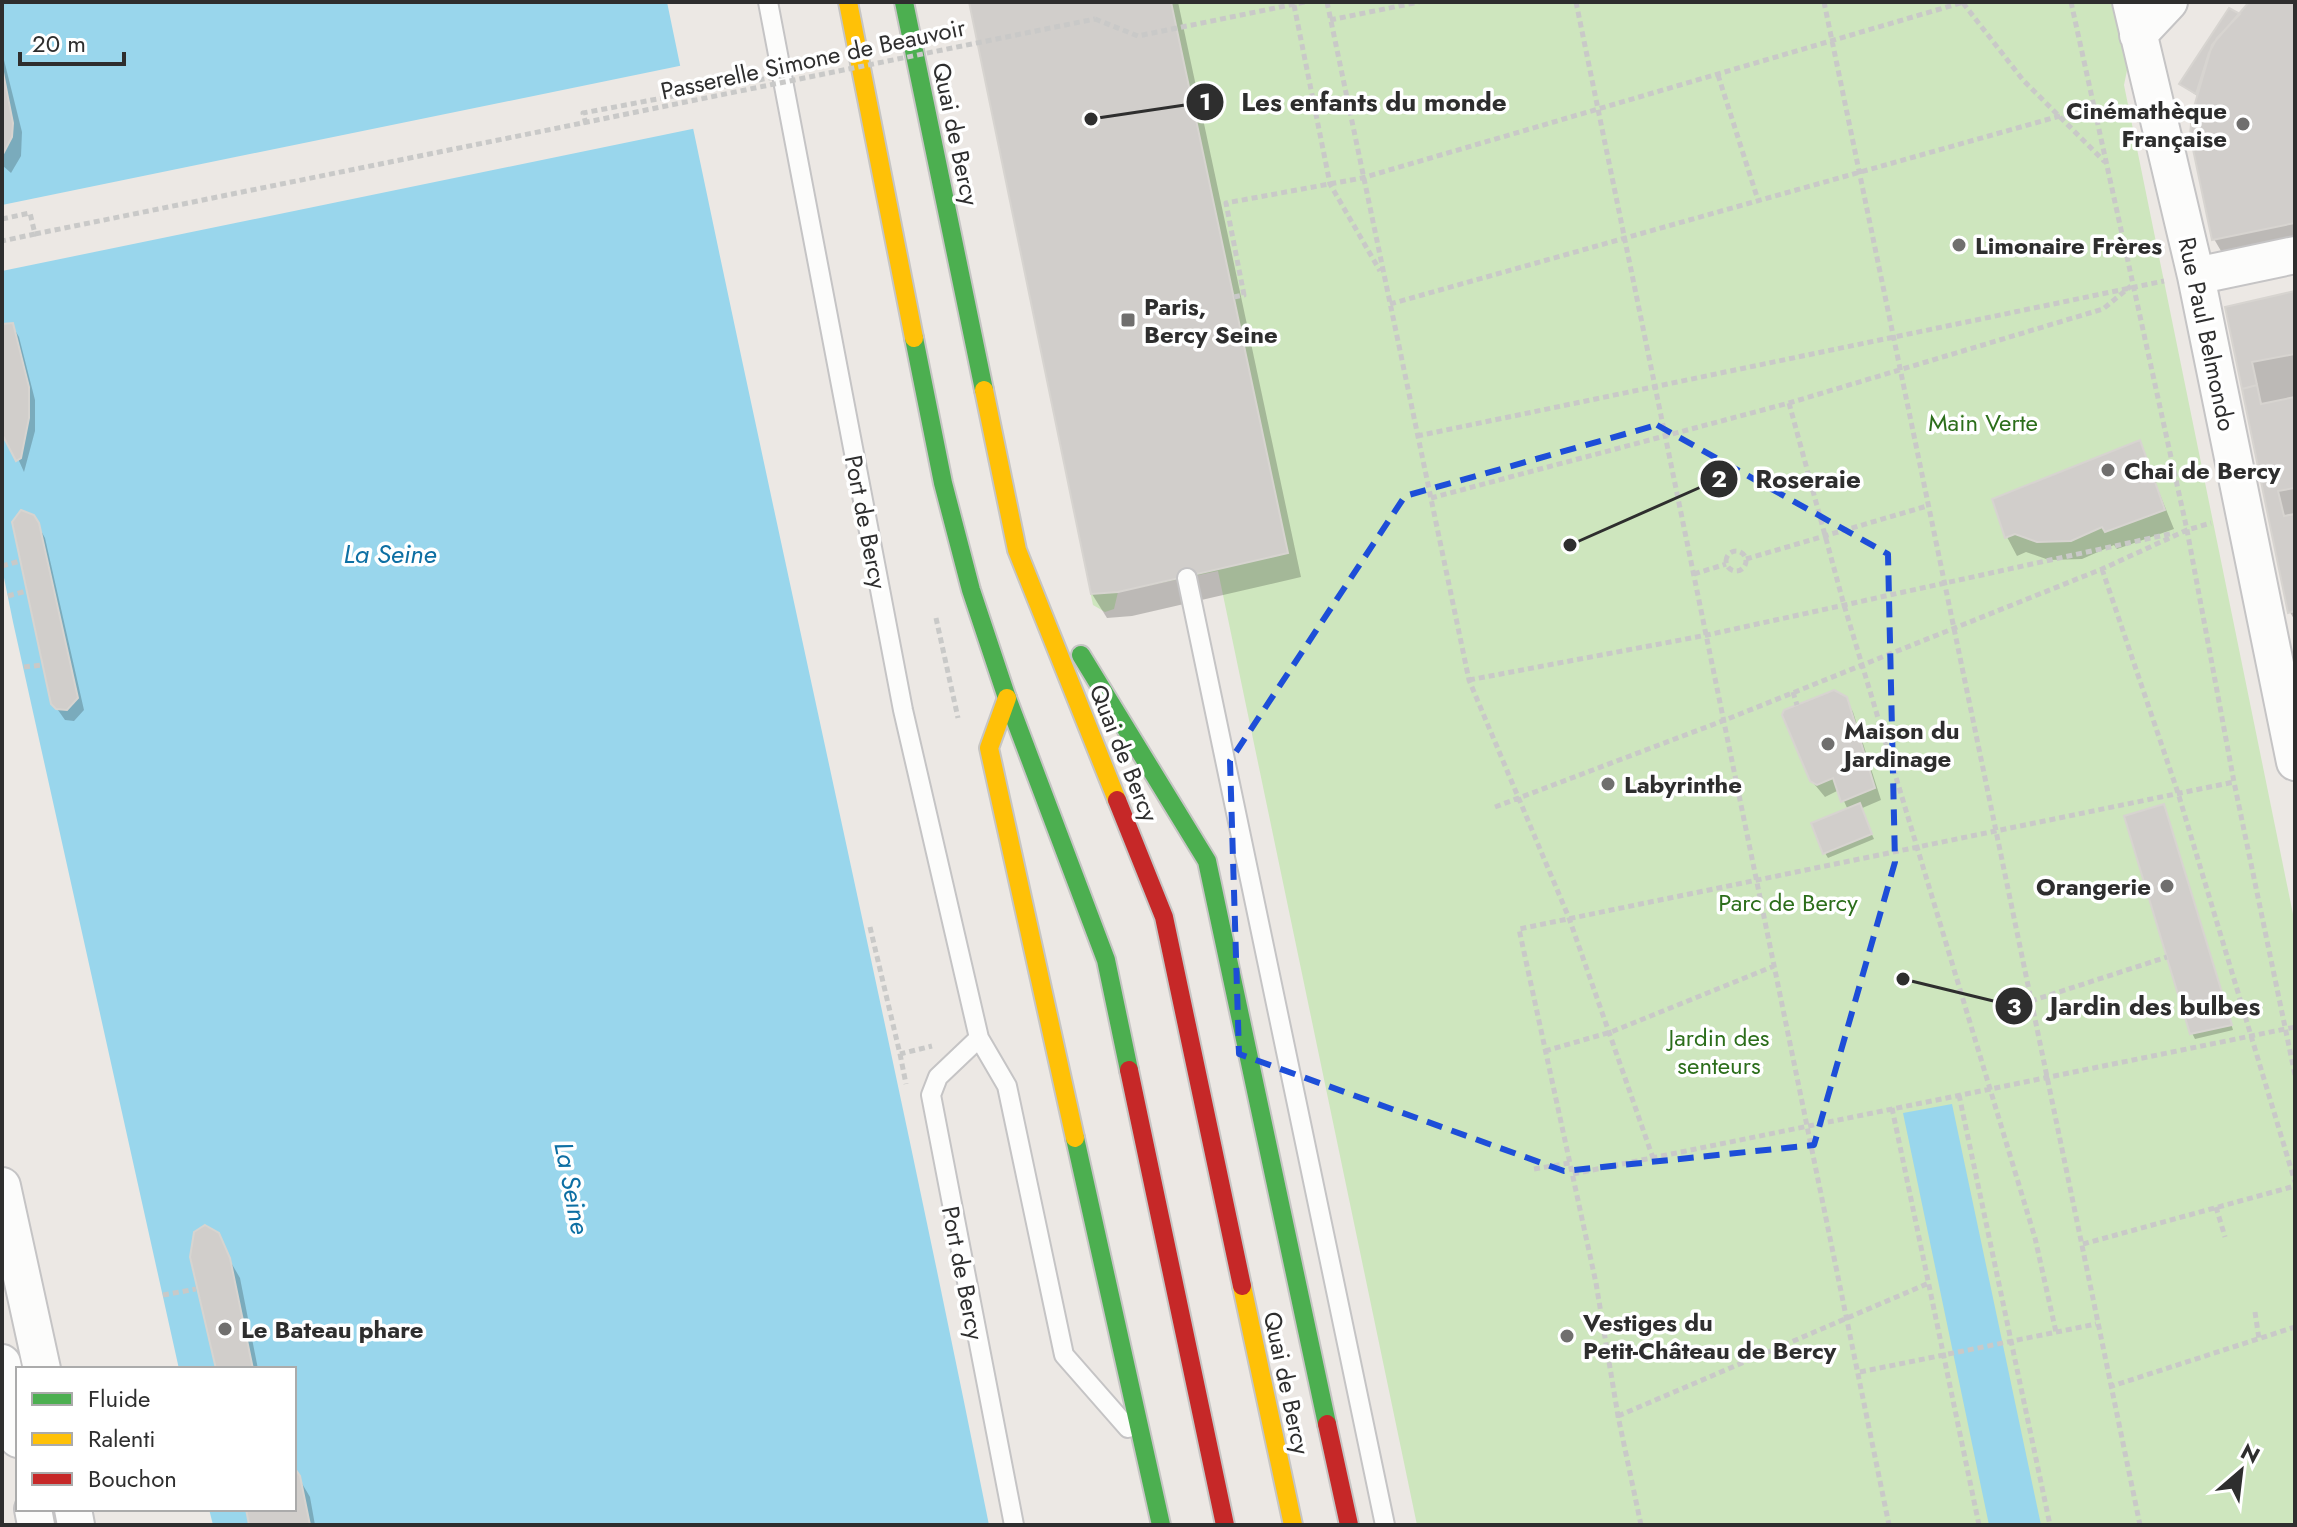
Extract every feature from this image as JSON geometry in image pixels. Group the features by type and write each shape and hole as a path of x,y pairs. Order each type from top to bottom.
{"main road":[{"path":"848,2 943,483 971,590 1007,698 1094,922 1110,973 1225,1525"},
{"name":"Quai de Bercy","path":"904,2 1017,550 1164,917 1293,1525"},
{"path":"1017,550 1207,861 1349,1525"},
{"path":"1007,698 989,748 1161,1525"}],"street":[{"path":"2135,18 2169,2"},
{"name":"Rue Paul Belmondo","path":"2135,18 2196,276 2295,762"},
{"path":"2196,276 2295,255"},
{"path":"2,1186 42,1367"},
{"path":"2,1363 16,1430"}],"lane":[{"name":"Port de Bercy","path":"768,2 903,710 979,1038 1007,1086 1064,1355 1143,1443"},
{"path":"1187,578 1385,1525"},
{"name":"Port de Bercy","path":"979,1038 938,1077 931,1095 1014,1525"}],"path":[{"path":"1305,2 1294,5 1330,184 1383,276"},
{"path":"1327,2 1469,680 1569,918 1653,1158"},
{"path":"1330,20 1419,2"},
{"path":"1576,2 1889,1525"},
{"path":"1824,2 2140,1525"},
{"path":"1234,297 1244,295 1226,203 1362,178 1963,2 2023,80 2106,162"},
{"path":"2071,2 2187,530 2234,782 2295,1075"},
{"name":"Passerelle Simone de Beauvoir","path":"2,241 1095,19 1138,36 1294,5"},
{"path":"821,63 825,79"},
{"name":"Passerelle Simone de Beauvoir","path":"586,124 583,113 785,75"},
{"path":"1718,75 1758,200"},
{"path":"1390,304 2092,107"},
{"path":"2,219 30,213 35,234"},
{"path":"1417,436 2132,285 2196,276"},
{"path":"1431,498 1789,403 2103,309 2132,285"},
{"path":"1789,403 1844,605 2035,1238 2056,1332"},
{"path":"1694,574 1726,564 1739,571 1746,559 1927,506"},
{"path":"1469,680 1707,635 2187,530"},
{"path":"1495,807 1725,720 2102,569 2179,534"},
{"path":"1726,564 1732,551 1738,551 1746,559"},
{"path":"2,566 20,561"},
{"path":"2083,1244 2295,1184 2178,793 2102,569"},
{"path":"8,596 26,591"},
{"path":"934,608 961,731"},
{"path":"24,667 42,665"},
{"path":"1793,692 1797,705"},
{"path":"1641,1525 1618,1416 1596,1283 1519,929 2234,782"},
{"path":"870,927 900,1054 944,1043"},
{"path":"2031,1001 2167,957"},
{"path":"1545,1051 1611,1032 1774,966"},
{"path":"1573,1174 2295,1027"},
{"path":"1959,1095 2050,1525"},
{"path":"1892,1108 1979,1525"},
{"path":"1534,1169 1570,1163"},
{"path":"2216,1207 2225,1237"},
{"path":"1618,1416 1929,1283"},
{"path":"163,1295 196,1289"},
{"path":"2255,1312 2259,1339"},
{"path":"1860,1372 2096,1324"},
{"path":"2109,1387 2295,1327"}],"highlighted area":[{"path":"1657,425 1888,554 1895,862 1814,1145 1564,1171 1239,1054 1230,761 1405,496"}],"green space":[{"name":"Parc de Bercy","path":"969,2 2141,2 2124,85 2295,924 2295,1525 1417,1525 1218,571 1118,592 1114,609 1105,612 1093,605"}],"water":[{"name":"La Seine","path":"2,2 667,2 989,1525 213,1525 210,1511 296,1511 296,1367 179,1367 2,568"},
{"path":"1952,1104 2041,1525 1989,1525 1903,1113"}],"pier":[{"path":"684,65 697,128 2,271 2,205"}],"building":[{"path":"969,2 1171,2 1288,553 1118,592 1091,594"},
{"name":"Cinémathèque Française","path":"2249,2 2295,2 2295,223 2212,240 2190,135 2192,114 2212,45"},
{"path":"2229,8 2240,14 2217,38 2196,94 2179,84"},
{"path":"2,67 13,123 12,137 2,156"},
{"path":"2295,291 2295,354 2252,362 2257,385 2242,389 2225,307"},
{"path":"13,323 29,387 29,418 21,458 16,461 2,434 2,324"},
{"path":"2257,385 2261,404 2295,397 2295,488 2278,491 2284,516 2295,514 2295,611 2288,613 2242,389"},
{"name":"Chai de Bercy","path":"2140,440 2165,510 2105,532 2102,527 2071,541 2037,542 2015,534 2005,538 1992,499"},
{"path":"21,510 34,515 39,523 78,698 67,710 56,709 51,704 12,522"},
{"name":"Maison du Jardinage","path":"1834,690 1847,697 1875,788 1841,802 1833,778 1817,785 1810,781 1782,715 1784,710"},
{"path":"1860,803 1872,834 1823,854 1811,823"},
{"name":"Orangerie","path":"2164,804 2232,1025 2190,1034 2124,816"},
{"name":"Le Bateau phare","path":"205,1225 219,1233 230,1258 253,1367 216,1367 190,1257 194,1232"},
{"path":"296,1470 310,1525 249,1525 246,1511 296,1511"}],"traffic: fast":[{"path":"904,2 984,390"},
{"path":"914,338 943,483 971,590 1007,698 1106,960 1129,1070"},
{"path":"1081,655 1207,861 1327,1424"},
{"path":"1075,1138 1161,1525"}],"traffic: slow":[{"path":"848,2 914,338"},
{"path":"984,390 1017,550 1117,800"},
{"path":"1007,698 989,748 1075,1138"},
{"path":"1242,1286 1293,1525"}],"traffic: jam":[{"path":"1117,800 1164,917 1242,1286"},
{"path":"1129,1070 1225,1525"},
{"path":"1327,1424 1349,1525"}],"place":[{"name":"Les enfants du monde","path":"1091,119"},
{"name":"Cinémathèque Française","path":"2243,124"},
{"name":"Limonaire Frères","path":"1959,245"},
{"name":"Paris, Bercy Seine","path":"1128,320"},
{"name":"Chai de Bercy","path":"2108,470"},
{"name":"Roseraie","path":"1570,545"},
{"name":"Maison du Jardinage","path":"1828,744"},
{"name":"Labyrinthe","path":"1608,784"},
{"name":"Orangerie","path":"2167,886"},
{"name":"Jardin des bulbes","path":"1903,979"},
{"name":"Le Bateau phare","path":"225,1329"},
{"name":"Vestiges du Petit-Château de Bercy","path":"1567,1336"}],"park label":[{"name":"Main Verte","path":"1983,422"},
{"name":"Jardin des senteurs","path":"1719,1051"}]}
